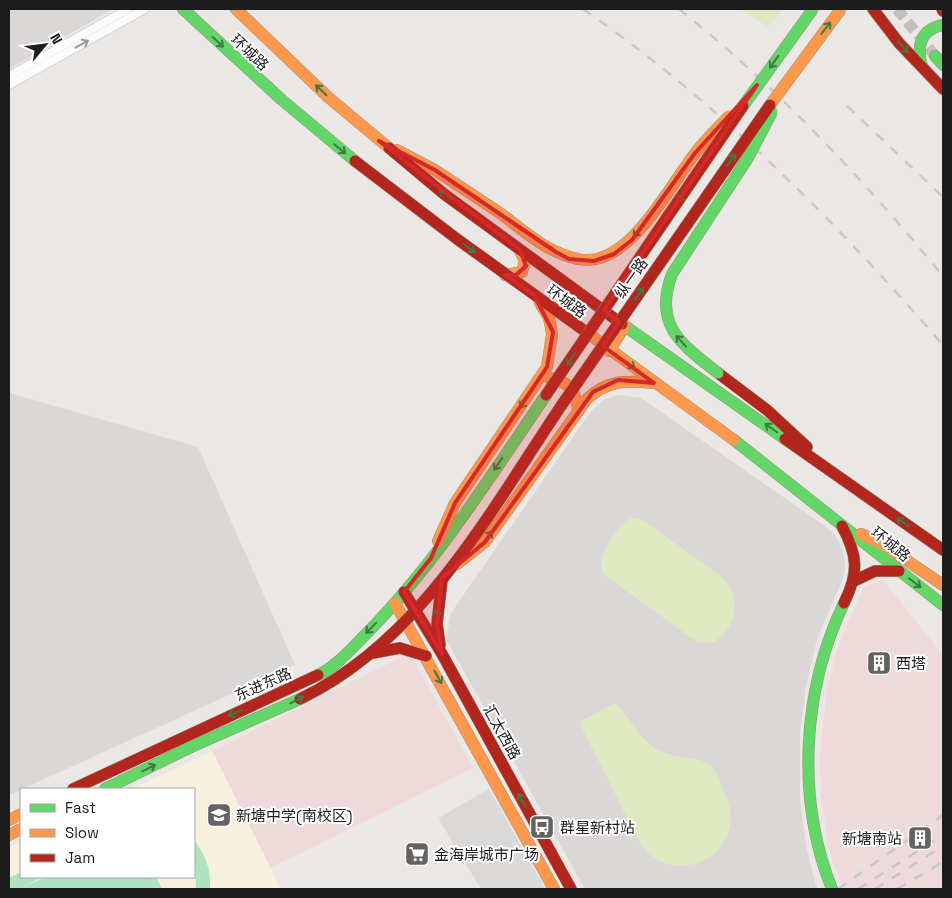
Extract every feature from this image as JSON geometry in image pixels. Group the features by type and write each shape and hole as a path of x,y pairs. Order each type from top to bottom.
{"main road":[{"name":"环城路","path":"183,9 315,129 505,275 696,412 836,519 943,605"},
{"path":"236,9 328,97 379,141 435,170 569,259 594,261 614,254 632,240 695,153 757,85"},
{"name":"纵一路","path":"431,558 546,395 757,85 813,9"},
{"name":"纵一路","path":"451,568 784,85 841,9"},
{"path":"872,9 899,43 943,89"},
{"path":"923,68 918,56 919,44 924,34 930,29 943,25"},
{"path":"934,56 943,65"},
{"path":"784,85 755,146 672,274 664,292 665,314 674,334 682,343 784,424 827,468"},
{"name":"环城路","path":"379,141 520,250 943,550"},
{"path":"505,275 522,272 525,260 520,250"},
{"path":"431,558 455,503 539,380 549,362 553,340 548,317 534,295"},
{"path":"609,351 625,326"},
{"path":"539,380 554,378 570,386 576,393 578,409"},
{"path":"451,568 485,542 578,409 593,392 609,382 628,379 654,383"},
{"path":"832,889 822,866 813,822 809,777 810,732 817,687 826,650 854,581 854,562 850,544 836,519"},
{"path":"848,529 884,545 943,585"},
{"name":"东进东路","path":"75,788 323,673 341,659 395,603 431,558"},
{"name":"东进东路","path":"107,788 196,745 292,703 334,680 369,654 405,619 451,568"},
{"path":"854,581 865,574 879,570 900,571"},
{"path":"442,578 436,624 442,654"},
{"name":"汇太西路","path":"404,592 442,654 571,889"},
{"name":"汇太西路","path":"395,603 427,657 554,889"},
{"path":"369,654 393,647 411,648 427,657"}],"street":[{"path":"9,76 128,9"},
{"path":"9,84 145,9"}],"highlighted area":[{"path":"757,85 604,310 619,322 603,346 654,383 618,380 593,392 485,542 442,578 437,624 442,654 404,592 431,558 455,503 547,367 553,332 534,295 505,275 516,275 526,266 520,250 379,141 435,170 556,252 569,259 594,261 614,254 632,240 695,153"}],"shaded area":[{"path":"9,9 113,9 9,69"},
{"path":"9,393 198,447 295,665 24,788 20,788 20,790 9,795"},
{"path":"618,395 641,398 825,526 836,536 842,549 845,562 844,576 817,640 806,685 800,731 800,800 806,846 817,889 585,889 446,639 451,613 591,411 603,400"},
{"path":"883,580 943,655 943,889 844,889 833,863 828,842 821,798 820,754 827,689 838,647 864,586"},
{"path":"410,653 473,768 270,868 212,751"},
{"name":"新塘中学(南校区)","path":"212,751 281,889 9,889 9,847 20,842 20,878 195,878 195,788 134,788"},
{"path":"489,789 545,889 481,889 438,818"}],"green space":[{"path":"741,9 783,9 768,27"},
{"path":"632,518 643,520 722,577 730,588 734,600 734,612 731,623 725,633 717,640 708,643 697,642 603,574 601,567 602,559 609,542 620,527"},
{"path":"615,703 651,746 664,753 707,763 714,770 729,803 731,822 727,836 720,848 710,857 699,863 686,866 660,861 648,853 634,833 579,722"},
{"path":"195,841 202,851 210,875 210,889 196,889"},
{"path":"20,872 20,878 41,878 19,889 9,889 9,878"},
{"path":"43,878 156,878 162,889 19,889"}],"tunnel":[{"path":"897,9 935,56"}],"railway":[{"path":"583,9 633,45 681,84 773,165 860,253 943,345"},
{"path":"679,9 750,70 818,135 882,204 943,276"},
{"path":"847,106 943,197"},
{"path":"838,889 943,815"},
{"path":"858,889 943,835"},
{"path":"875,889 943,846"},
{"path":"897,889 943,862"}],"traffic: fast":[{"path":"183,9 282,100 355,161"},
{"path":"743,106 813,9"},
{"path":"922,66 920,45 925,34 943,25"},
{"path":"935,56 943,65"},
{"path":"718,373 682,342 674,332 668,320 666,307 667,292 672,274 748,158 772,112"},
{"path":"622,324 785,439"},
{"path":"318,675 338,662 417,577 462,518 546,395"},
{"path":"734,440 943,605"},
{"path":"832,889 820,854 813,819 809,782 809,745 812,708 819,672 830,637 844,603"},
{"path":"107,788 191,747 300,699"}],"traffic: slow":[{"path":"236,9 328,97 389,148"},
{"path":"770,105 841,9"},
{"path":"500,213 546,247 567,256 578,259 596,259 613,252 629,240 644,224 659,206 697,151 729,116"},
{"path":"397,150 435,170 500,213"},
{"path":"505,275 522,272 525,261 520,251"},
{"path":"438,541 455,503 547,367 552,334 549,318 540,303"},
{"path":"609,351 625,326"},
{"path":"582,329 734,440"},
{"path":"549,378 561,381 570,388 578,409"},
{"path":"457,564 485,542 587,399 602,388 618,383 653,383"},
{"path":"861,534 884,545 943,585"},
{"path":"395,603 554,889"},
{"path":"9,820 20,814"},
{"path":"9,835 20,830"}],"traffic: jam":[{"path":"873,9 899,43 943,89"},
{"path":"561,406 770,105"},
{"path":"546,395 743,106"},
{"path":"389,148 444,194 622,324"},
{"path":"355,161 457,239 582,329"},
{"path":"718,373 767,410 807,447"},
{"path":"300,699 343,674 382,644 417,609 449,571 479,530 561,406"},
{"path":"785,439 943,550"},
{"path":"842,526 851,546 855,564 852,583 844,603"},
{"path":"854,581 875,571 899,571"},
{"path":"440,645 437,624 442,580"},
{"path":"404,592 442,654 571,889"},
{"path":"373,653 400,648 426,656"},
{"path":"75,788 318,675"}],"place":[{"name":"西塔","path":"879,663"},
{"name":"新塘中学(南校区)","path":"219,815"},
{"name":"群星新村站","path":"542,827"},
{"name":"新塘南站","path":"920,838"},
{"name":"金海岸城市广场","path":"417,854"}]}
